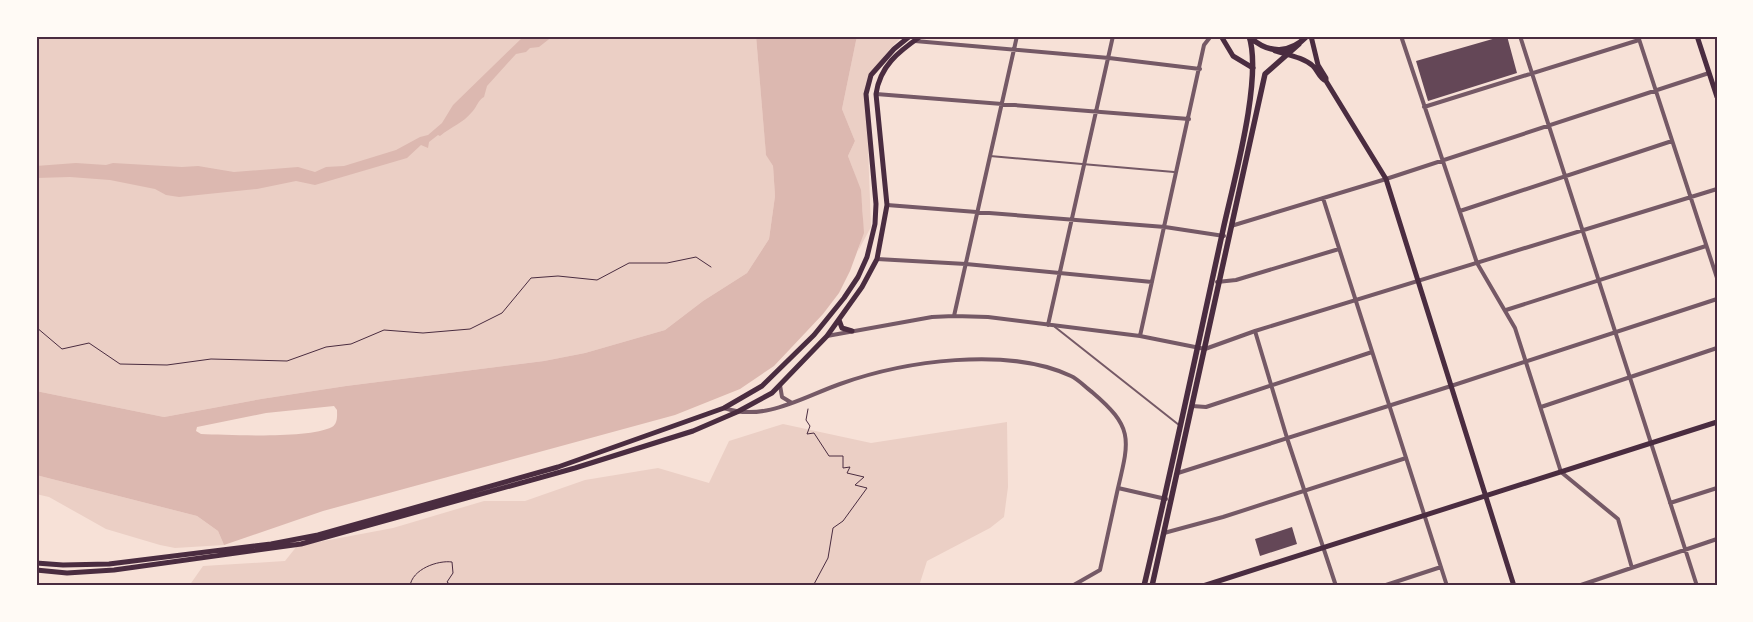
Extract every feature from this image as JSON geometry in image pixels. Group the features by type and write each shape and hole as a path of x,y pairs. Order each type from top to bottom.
{"main road":[{"path":"36,563 62,566 109,564 306,538 558,467 724,408 762,386 797,354 844,298 858,277 867,257 875,224 876,204 866,94 871,75 894,49 913,38 921,36"},
{"path":"1220,36 1233,56 1253,68"},
{"path":"1152,586 1192,406 1212,281 1247,111 1253,68 1253,54 1249,36"},
{"path":"1249,36 1258,45 1303,60 1313,66 1321,79 1326,81"},
{"path":"1144,586 1181,426 1219,283 1265,74 1307,36"},
{"path":"1311,36 1313,51 1326,81 1386,179 1514,586"},
{"path":"1697,36 1717,97"},
{"path":"36,570 67,573 114,570 301,544 575,468 693,431 737,412 772,393 827,336 862,287 877,259 887,205 876,94 878,78 887,65 913,38"},
{"path":"1272,50 1290,49 1299,44"},
{"path":"839,320 842,328 852,331"},
{"path":"1203,586 1218,583 1717,422"}],"street":[{"path":"954,316 1017,36"},
{"path":"1048,325 1114,36"},
{"path":"1140,336 1204,45 1211,36"},
{"path":"1401,36 1477,263 1506,310 1526,362 1561,472 1618,519 1632,568"},
{"path":"1520,36 1697,586"},
{"path":"913,38 1200,69"},
{"path":"1424,107 1532,74 1638,38 1717,278"},
{"path":"1231,226 1386,179 1709,73"},
{"path":"876,94 1189,119"},
{"path":"1460,211 1672,141"},
{"path":"827,336 932,317 988,317 1140,336 1202,348 1717,189"},
{"path":"1323,198 1447,586"},
{"path":"887,205 1165,227 1229,237"},
{"path":"1506,310 1706,246"},
{"path":"1212,281 1219,283 1244,278 1339,248"},
{"path":"877,259 966,264 1152,282"},
{"path":"1178,473 1717,299"},
{"path":"1255,331 1287,438 1336,586"},
{"path":"1541,407 1717,348"},
{"path":"1192,406 1206,407 1372,352"},
{"path":"724,408 737,412 766,411 840,384 887,370 923,364 1000,361 1036,365 1072,376 1108,405 1119,419 1128,444 1100,570 1072,586"},
{"path":"780,385 782,396 792,403"},
{"path":"1164,533 1406,458"},
{"path":"1118,488 1172,500"},
{"path":"1670,503 1717,488"},
{"path":"1578,586 1717,540"},
{"path":"1383,586 1441,567"}],"lane":[{"path":"990,156 1177,172"},
{"path":"1054,326 1181,426"}],"path":[{"path":"36,327 62,349 89,343 120,364 167,365 211,359 288,361 326,346 351,344 384,330 423,333 470,329 502,313 531,278 558,276 597,280 629,263 667,263 696,257 711,267"},
{"path":"808,409 806,420 810,426 807,434 814,433 829,456 843,456 843,468 850,466 847,473 864,478 855,485 867,488 843,521 833,528 834,536 828,558 813,586"},
{"path":"410,586 410,582 422,569 443,561 452,562 453,573 447,582 452,586"}],"shaded area":[{"path":"36,36 756,36 766,154 773,166 775,196 769,239 747,273 703,301 665,330 585,353 544,361 346,386 164,417 36,391"},
{"path":"524,36 553,36 539,47 530,48 526,52 516,54 487,86 484,97 474,110 461,122 429,142 428,148 421,145 407,158 315,185 296,181 257,189 179,197 166,195 155,189 110,180 70,177 36,178 36,166 76,163 198,166 234,172 298,167 315,172 326,167 344,166 396,150 420,137 428,135 442,123 453,105"},
{"path":"756,36 857,36 842,109 855,141 848,156 861,190 864,233 850,271 839,293 823,314 774,366 740,389 675,415 323,511 224,545 218,531 197,516 36,475 36,391 164,417 346,386 544,361 585,353 665,330 703,301 747,273 769,239 775,196 773,166 766,155","holes":["334,406 337,410 334,425 321,431 288,435 201,434 196,431 197,427 266,413"]},
{"path":"857,36 903,36 880,62 866,94 871,227 858,251 863,226 862,202 848,156 855,141 842,109"},
{"path":"1007,422 1008,487 1004,517 990,528 927,561 919,586 189,586 203,566 285,561 297,546 393,528 484,501 525,501 585,480 658,468 709,483 729,441 783,424 871,443"},
{"path":"36,475 197,516 218,531 224,545 175,548 106,529 49,497 36,494"}],"building":[{"path":"1507,36 1517,73 1428,101 1416,61"},
{"path":"1292,527 1297,544 1260,556 1255,539"}]}
